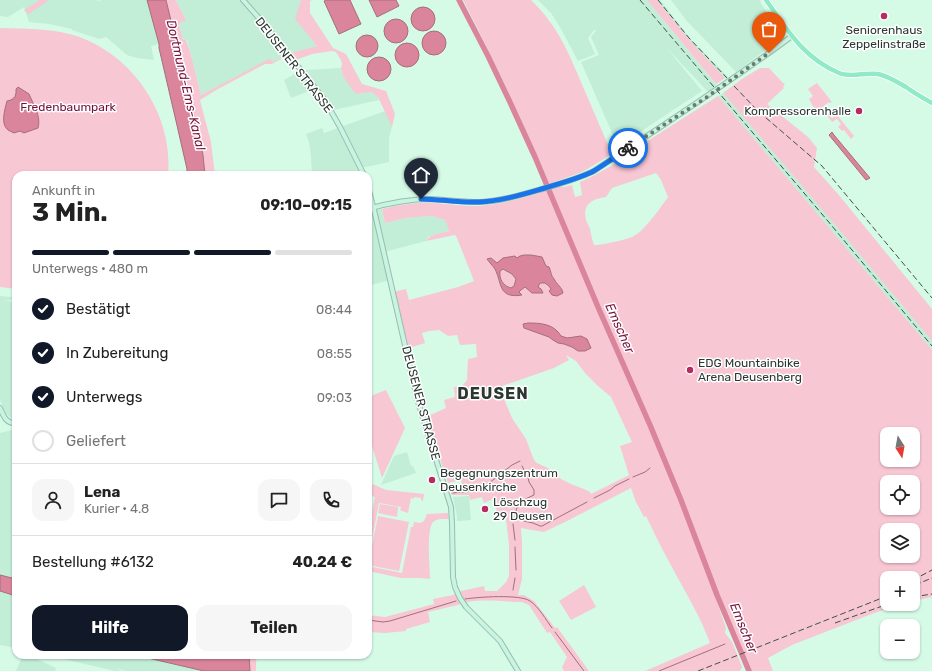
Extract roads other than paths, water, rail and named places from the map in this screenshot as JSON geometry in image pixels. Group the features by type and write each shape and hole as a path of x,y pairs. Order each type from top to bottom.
{"main road":[{"name":"DEUSENER STRASSE","path":"243,0 262,21 324,98 362,171"},
{"path":"767,1 792,36 810,56 819,62 839,73 847,75 873,73 882,75 932,103"},
{"path":"374,207 400,202 432,199 466,202 489,201 536,190 585,175 594,171 707,97 750,68 792,36"},
{"name":"DEUSENER STRASSE","path":"372,200 416,392 451,507 453,577 455,587 459,597 466,607 500,641 518,671"},
{"path":"0,408 5,419 12,423"}],"water":[{"name":"Dortmund-Ems-Kanal","path":"147,0 166,0 197,128 203,155 205,171 187,171 159,44"},
{"path":"350,0 361,24 339,34 324,1"},
{"path":"369,0 396,0 399,6 377,17"},
{"path":"423,7 432,10 435,19 432,28 423,31 414,28 411,19 414,10"},
{"path":"396,19 405,22 408,31 405,40 396,43 387,40 384,31 387,22"},
{"path":"434,31 443,34 446,43 443,52 434,55 425,52 422,43 425,34"},
{"path":"363,35 371,35 378,42 378,50 371,57 363,57 356,50 356,42"},
{"path":"407,43 416,46 419,55 416,64 407,67 398,64 395,55 398,46"},
{"path":"379,57 387,61 391,69 387,77 379,81 371,77 367,69 371,61"},
{"path":"18,87 29,94 34,105 36,105 35,107 39,120 38,128 24,133 20,131 14,133 8,130 4,124 4,112 7,101 15,97 16,89"},
{"path":"832,132 870,178 866,180 829,135"},
{"path":"531,255 542,257 563,293 557,296 552,295 549,291 551,289 545,283 540,283 538,287 543,293 532,293 525,287 519,292 522,295 514,296 505,292 502,289 495,269 487,259 491,258 497,263 503,258 515,256 517,258 520,256","holes":["503,269 512,274 516,279 514,286 511,288 502,282 500,271"]},
{"path":"528,323 547,325 555,329 561,336 567,338 581,336 587,339 591,348 585,351 578,351 572,347 558,343 549,337 524,328 523,324"},
{"path":"0,575 12,578 12,595 0,591"},
{"path":"152,659 249,659 250,671 204,671"}],"waterway":[{"name":"Emscher","path":"459,0 488,56 535,157 598,307 650,425 681,500 717,595 749,671"},
{"path":"452,493 474,491 484,487 512,465 520,461"},
{"path":"522,466 534,490 534,495 520,503 516,509 516,518 542,526 587,502"},
{"path":"633,477 650,468"},
{"path":"594,498 629,479"},
{"path":"513,524 515,540"},
{"path":"515,547 516,570"},
{"path":"513,590 515,578"},
{"path":"465,599 479,597 517,597 525,599 530,601 536,607 552,628"},
{"path":"372,621 390,621 456,601"},
{"path":"555,632 584,671"},
{"path":"659,671 725,644"}],"railway":[{"path":"640,0 932,346"},
{"path":"658,0 689,38 727,78"},
{"path":"734,86 758,111 822,166 932,298"},
{"path":"920,576 932,570"},
{"path":"920,583 932,578"},
{"path":"920,596 932,594"},
{"path":"698,671 880,599"},
{"path":"835,623 880,607"}],"place":[{"name":"Seniorenhaus Zeppelinstraße","path":"884,16"},
{"name":"Kompressorenhalle","path":"859,111"},
{"name":"EDG Mountainbike Arena Deusenberg","path":"690,370"},
{"name":"Begegnungszentrum Deusenkirche","path":"432,480"},
{"name":"Löschzug 29 Deusen","path":"485,509"}],"district":[{"name":"DEUSEN","path":"493,393"}],"park label":[{"name":"Fredenbaumpark","path":"68,107"}]}
